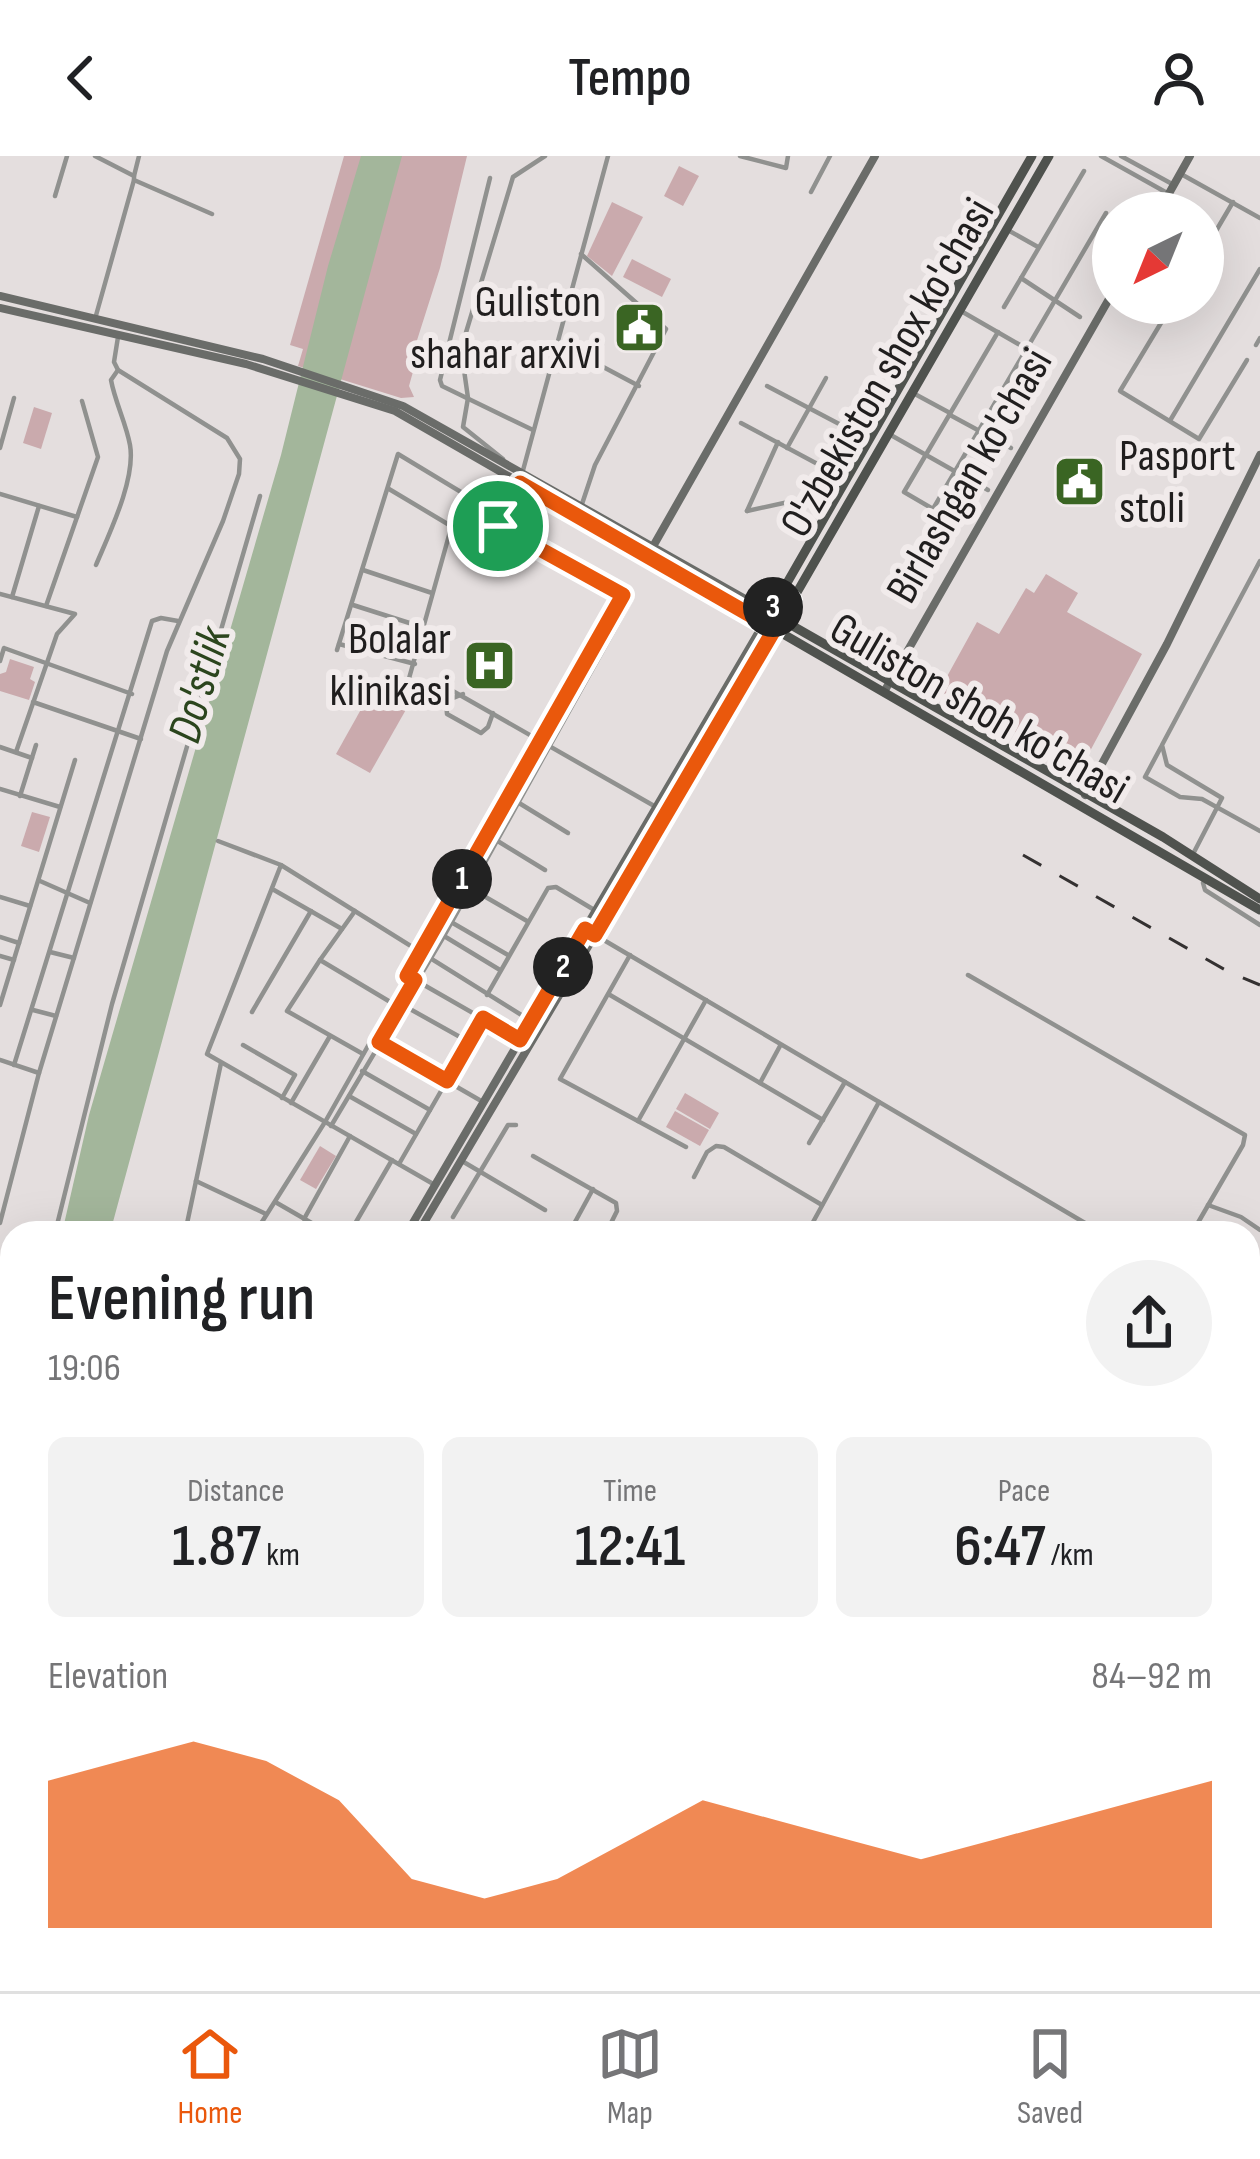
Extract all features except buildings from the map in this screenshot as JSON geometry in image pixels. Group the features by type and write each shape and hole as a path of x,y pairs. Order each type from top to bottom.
{"main road":[{"path":"647,557 875,156"},
{"name":"O'zbekiston shox ko'chasi","path":"425,1221 590,932 596,911 1032,156"},
{"name":"O'zbekiston shox ko'chasi","path":"414,1221 531,1021 779,625 1049,156"},
{"path":"1169,192 1190,156"},
{"name":"Guliston shoh ko'chasi","path":"0,296 204,344 403,406 505,464 647,557 767,618"},
{"name":"Guliston shoh ko'chasi","path":"0,308 291,373"},
{"name":"Birlashgan ko'chasi","path":"887,687 1095,324"},
{"name":"Guliston shoh ko'chasi","path":"354,392 653,546 779,625 1085,795 1260,899"},
{"path":"1079,806 1255,478 1260,455"},
{"path":"780,595 791,601"},
{"path":"753,643 764,650"},
{"name":"Guliston shoh ko'chasi","path":"887,687 1079,806 1260,910"}],"street":[{"path":"55,196 67,156"},
{"path":"95,156 212,214"},
{"path":"95,319 139,156"},
{"path":"505,464 502,456 463,427 468,398 461,349 513,177 545,156"},
{"path":"387,488 452,524 487,530 504,518 521,478 608,156"},
{"path":"740,156 786,168 788,156"},
{"path":"811,193 830,156"},
{"path":"1102,156 1171,189"},
{"path":"1121,156 1171,189"},
{"path":"1004,307 1084,171"},
{"path":"1180,173 1260,218"},
{"path":"490,178 440,380 442,386 533,430"},
{"path":"1224,217 1233,202"},
{"path":"1006,229 1040,248"},
{"path":"998,332 904,492 933,509 1092,237"},
{"path":"580,254 665,326 639,386 595,465 580,506"},
{"path":"1170,421 1260,269"},
{"path":"1021,278 1080,316"},
{"path":"961,311 1027,349"},
{"path":"1160,324 1120,391 1199,439 1247,360"},
{"path":"0,1221 39,1073 141,739 179,622 239,474 236,449 215,428 118,370 114,362 118,336"},
{"path":"1256,345 1260,338"},
{"path":"552,358 574,352 639,386"},
{"path":"96,565 111,533 131,462 111,380 118,370"},
{"path":"788,448 826,378"},
{"path":"766,386 842,426"},
{"path":"912,392 1011,448"},
{"path":"0,448 4,418 14,398"},
{"path":"46,606 98,458 82,401"},
{"path":"741,423 825,468"},
{"path":"889,434 988,490"},
{"path":"778,442 748,511 802,500"},
{"path":"415,664 337,647 398,454 504,518"},
{"path":"833,473 846,480"},
{"path":"0,507 2,495 77,517"},
{"path":"58,1221 112,1004 260,496"},
{"path":"12,597 39,506"},
{"path":"408,682 452,524"},
{"path":"262,1221 349,1096 632,600 498,526"},
{"path":"1260,561 1145,777 1180,797 1202,799 1260,831"},
{"path":"362,569 432,593"},
{"path":"0,594 75,614 57,634 16,752"},
{"path":"328,1124 623,595"},
{"path":"350,605 422,627"},
{"path":"14,1065 152,621 179,622"},
{"path":"0,661 4,648 132,694"},
{"path":"437,682 656,808"},
{"path":"463,694 446,701 447,714 481,733 494,712"},
{"path":"33,702 141,739"},
{"path":"20,796 36,745"},
{"path":"1162,746 1167,765 1222,798 1192,856"},
{"path":"0,747 32,758"},
{"path":"0,1005 75,760"},
{"path":"0,789 59,807"},
{"path":"519,803 568,833"},
{"path":"218,841 281,865 531,1021"},
{"path":"496,841 545,870"},
{"path":"281,865 207,1054 435,1184"},
{"path":"38,880 90,903"},
{"path":"1212,880 1203,884 1205,890 1260,925"},
{"path":"487,995 546,890 553,886 596,911"},
{"path":"272,888 342,928"},
{"path":"470,888 527,921"},
{"path":"0,897 30,906"},
{"path":"252,1012 311,910"},
{"path":"356,910 287,1011 363,1054"},
{"path":"451,922 508,955"},
{"path":"590,932 1082,1221"},
{"path":"444,935 500,970"},
{"path":"0,937 19,943"},
{"path":"50,952 74,958"},
{"path":"630,955 560,1079 686,1147"},
{"path":"0,956 14,960"},
{"path":"320,959 392,1003"},
{"path":"968,975 1245,1135 1199,1221"},
{"path":"407,976 520,1040"},
{"path":"608,994 823,1120"},
{"path":"638,1121 706,1000"},
{"path":"401,1004 469,1042"},
{"path":"32,1009 56,1016"},
{"path":"357,1221 416,1134 483,1018"},
{"path":"291,1103 330,1036"},
{"path":"379,1042 483,1102"},
{"path":"760,1083 781,1044"},
{"path":"243,1045 295,1075 282,1098"},
{"path":"0,1060 39,1073"},
{"path":"187,1221 222,1061"},
{"path":"362,1071 430,1110"},
{"path":"809,1143 845,1082"},
{"path":"349,1096 416,1134"},
{"path":"813,1221 879,1102"},
{"path":"453,1217 508,1125 516,1125"},
{"path":"304,1219 350,1136"},
{"path":"694,1177 707,1152 724,1147 822,1205"},
{"path":"533,1156 617,1206 611,1221"},
{"path":"461,1161 545,1210"},
{"path":"196,1181 266,1214"},
{"path":"0,1184 9,1187"},
{"path":"576,1221 593,1189"},
{"path":"275,1202 308,1221"},
{"path":"1208,1205 1247,1221"}],"shaded area":[{"path":"344,156 467,156 440,268 412,356 416,361 409,386 414,397 401,398 298,366 303,349 290,345"},
{"path":"361,156 402,156 113,1221 65,1221 89,1115 281,455"},
{"path":"679,166 699,176 683,206 664,196"},
{"path":"612,202 643,217 612,276 587,256"},
{"path":"632,259 671,279 662,297 623,277"},
{"path":"34,407 52,413 41,449 23,443"},
{"path":"1046,574 1078,593 1067,612 1142,654 1081,768 939,691 977,622 999,634 1026,588 1034,593"},
{"path":"10,659 34,667 29,700 0,691 0,674 6,672"},
{"path":"378,679 412,699 370,773 336,754"},
{"path":"32,812 50,817 39,852 21,846"},
{"path":"685,1093 719,1113 710,1129 676,1109"},
{"path":"675,1111 709,1130 700,1146 666,1127"},
{"path":"320,1146 336,1156 316,1189 300,1180"}],"railway":[{"path":"1023,855 1260,985"}],"place":[{"name":"Guliston shahar arxivi","path":"640,328"},
{"name":"Pasport stoli","path":"1080,482"},
{"name":"Bolalar klinikasi","path":"490,665"}],"route":[{"path":"520,483 764,623 780,595 791,601 595,935 585,929 520,1040 483,1018 447,1081 379,1042 415,980 407,976 623,595 498,526 520,483"}],"water label":[{"name":"Do'stlik","path":"200,685"}]}
